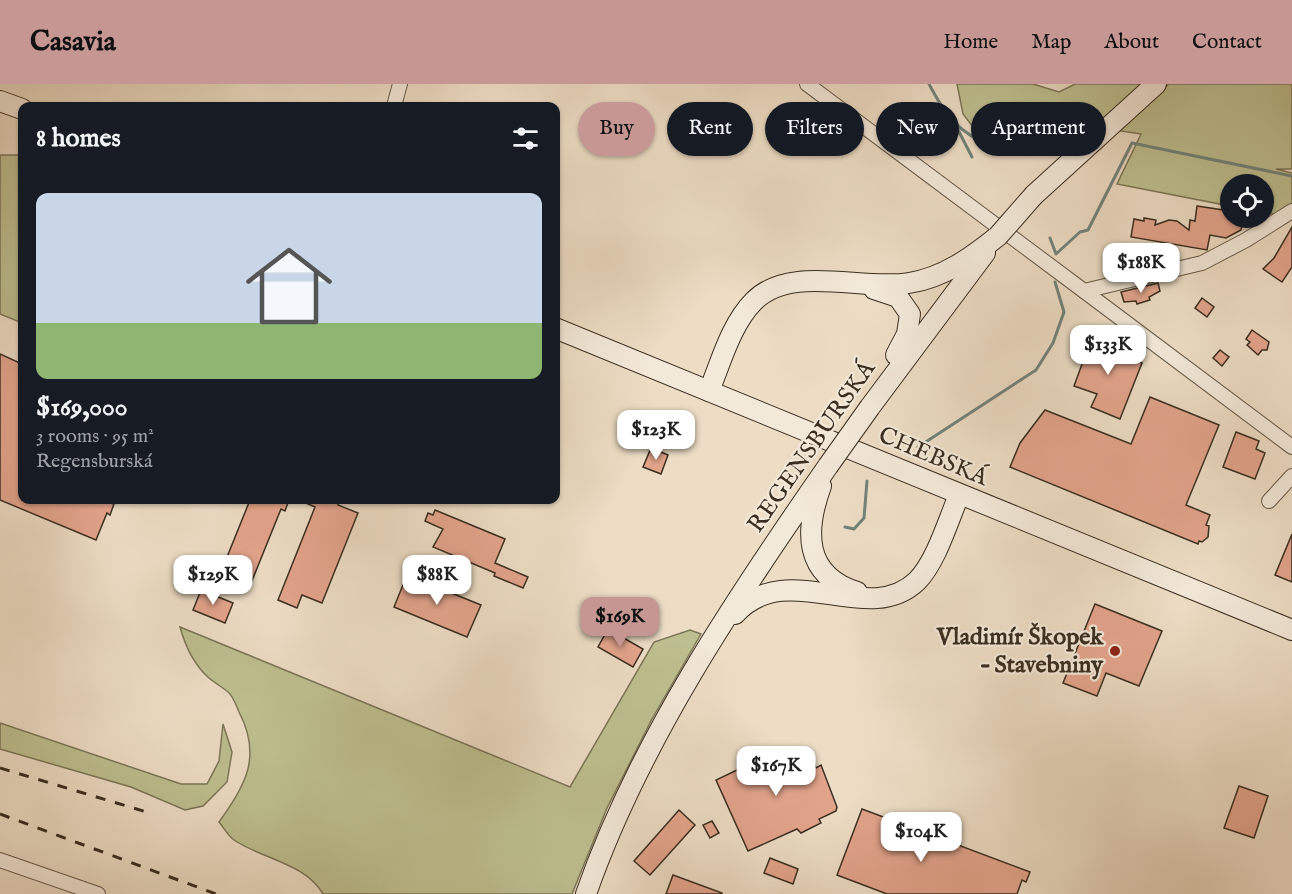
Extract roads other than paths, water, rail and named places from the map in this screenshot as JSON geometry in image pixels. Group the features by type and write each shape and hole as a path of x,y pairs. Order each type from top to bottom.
{"main road":[{"path":"709,391 741,319 763,294 778,285 795,282 863,285 900,284 927,279 982,253 1044,185 1156,84"},
{"path":"0,101 18,108"},
{"name":"REGENSBURSKÁ","path":"586,894 599,856 631,785 713,642 876,395 982,253"},
{"path":"863,285 898,297 910,314 907,334 876,395"},
{"name":"CHEBSKÁ","path":"560,330 1292,630"},
{"path":"814,492 810,543 821,568 834,580 851,590 886,597"},
{"path":"713,642 740,609 755,599 778,591 800,589 859,598 886,597 916,582 928,568 960,495"}],"street":[{"path":"394,102 400,84"},
{"path":"807,84 1292,447"},
{"path":"1084,291 1202,263 1246,240 1292,211"},
{"path":"1269,501 1292,476"},
{"path":"0,860 98,894"}],"waterway":[{"path":"929,84 948,115 971,136"},
{"path":"959,132 972,157"},
{"path":"1050,238 1056,254 1080,232 1088,230 1132,143 1292,176"},
{"path":"918,447 1036,370 1053,343 1064,312 1055,282"},
{"path":"845,527 854,529 864,518 867,481"}],"railway":[{"path":"0,768 153,814"},
{"path":"0,814 216,894"}],"place":[{"name":"Vladimír Škopek – Stavebniny","path":"1115,651"}]}
